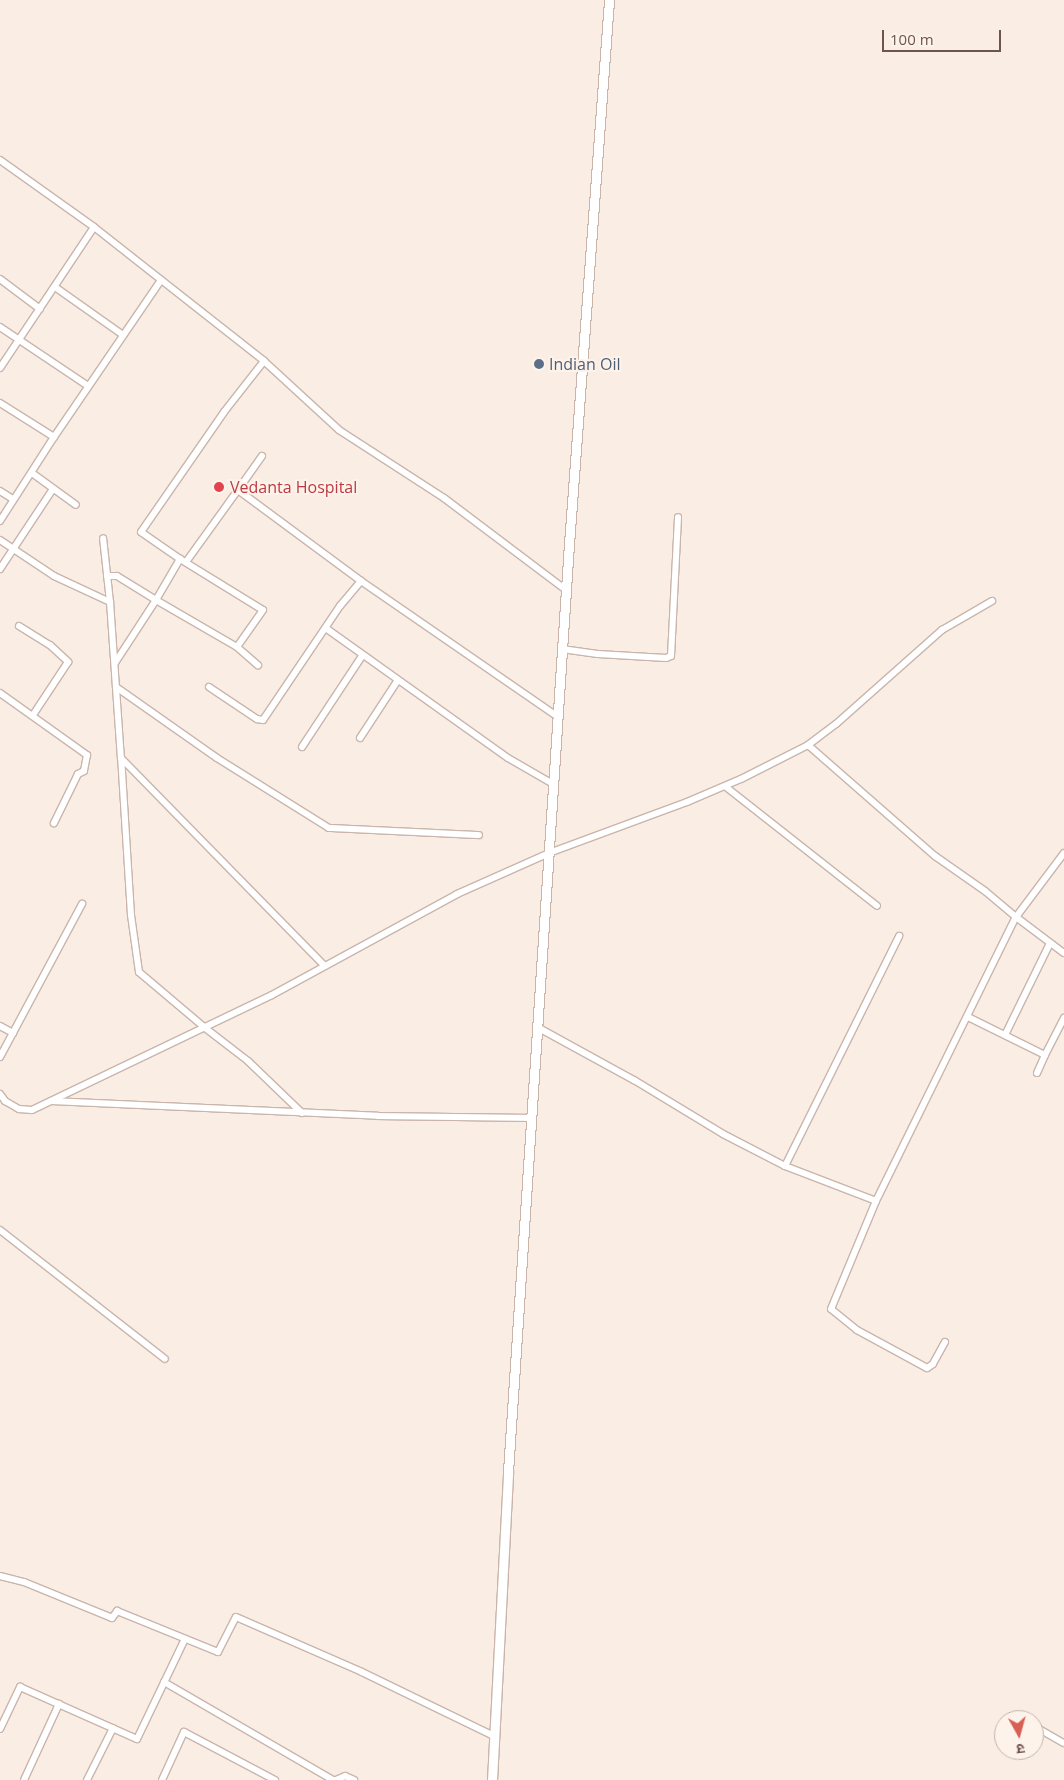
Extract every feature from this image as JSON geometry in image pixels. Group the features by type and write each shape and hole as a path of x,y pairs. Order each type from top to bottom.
{"main road":[{"path":"492,1780 508,1472 537,1027 566,590 609,0"}],"street":[{"path":"0,160 94,227 264,361 339,430 444,498 566,590"},
{"path":"0,368 94,227"},
{"path":"0,279 40,309"},
{"path":"0,521 88,386 161,280"},
{"path":"55,287 123,335"},
{"path":"0,327 88,386"},
{"path":"237,647 263,610 183,561 141,532 224,412 264,361"},
{"path":"0,402 54,437"},
{"path":"114,663 183,561 262,456"},
{"path":"32,473 76,506"},
{"path":"0,570 53,488"},
{"path":"238,490 361,581 558,717"},
{"path":"0,491 13,500"},
{"path":"562,649 598,654 666,658 671,656 678,517"},
{"path":"103,538 110,602 131,915 139,972 248,1061 302,1113"},
{"path":"0,540 61,580 110,602"},
{"path":"107,576 117,576 237,647 258,665"},
{"path":"209,687 257,720 263,720 327,629 340,606 361,581"},
{"path":"0,1094 3,1102 20,1109 32,1110 272,995 457,894 549,853 726,787 808,745 836,724 942,630 992,601"},
{"path":"19,626 50,645 68,662 33,715"},
{"path":"327,629 362,656 508,758 553,784"},
{"path":"302,747 362,656"},
{"path":"360,738 398,680"},
{"path":"116,687 217,758 329,828 479,835"},
{"path":"0,693 87,755 84,770 78,774 54,823"},
{"path":"808,745 935,856 985,890 1016,917 1064,952"},
{"path":"121,758 325,966"},
{"path":"726,787 876,906"},
{"path":"945,1342 933,1364 928,1368 857,1330 831,1309 876,1201 1016,917 1064,853"},
{"path":"0,1057 82,904"},
{"path":"785,1166 900,936"},
{"path":"1005,1035 1050,943"},
{"path":"968,1017 1045,1055"},
{"path":"1036,1073 1064,1018"},
{"path":"0,1026 13,1033"},
{"path":"537,1027 634,1080 723,1134 785,1166 876,1201"},
{"path":"50,1101 302,1113 532,1118"},
{"path":"0,1230 165,1359"},
{"path":"0,1576 24,1582 112,1618 117,1612 218,1652 236,1617 362,1672 494,1736"},
{"path":"0,1729 20,1687 136,1739 184,1639"},
{"path":"164,1682 334,1780 344,1776 354,1780"},
{"path":"24,1780 59,1704"},
{"path":"87,1780 113,1728"},
{"path":"1044,1731 1064,1742"},
{"path":"162,1780 184,1732 275,1780"}],"place":[{"name":"Indian Oil","path":"539,364"},
{"name":"Vedanta Hospital","path":"219,487"}]}
